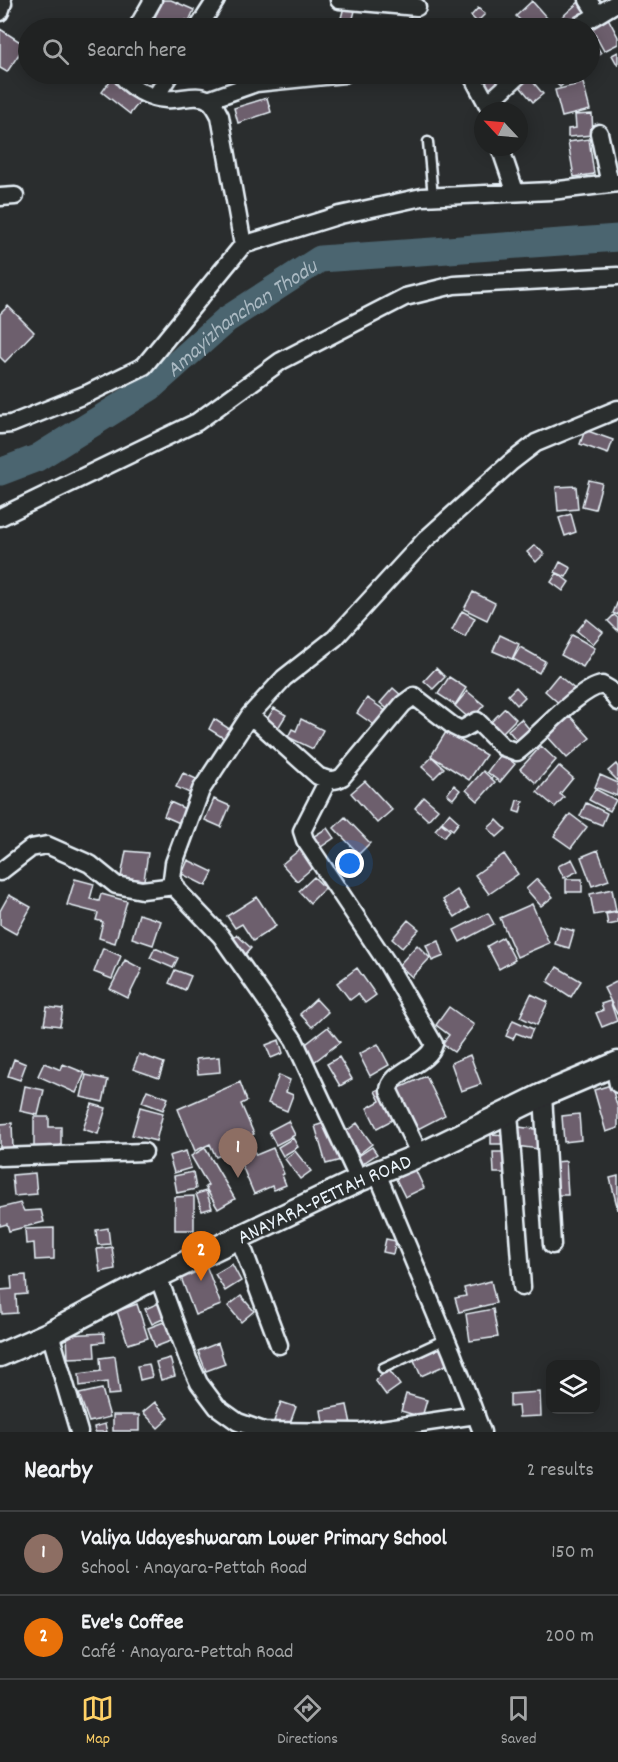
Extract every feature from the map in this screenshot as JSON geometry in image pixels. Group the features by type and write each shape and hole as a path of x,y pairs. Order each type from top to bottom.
{"main road":[{"name":"ANAYARA-PETTAH ROAD","path":"0,1355 50,1333 159,1276 368,1177 420,1155 543,1095 617,1070"}],"street":[{"path":"143,18 153,0"},
{"path":"204,18 216,0"},
{"path":"339,0 417,7"},
{"path":"0,1 3,3 0,12"},
{"path":"592,7 618,2"},
{"path":"130,84 166,99 198,97 208,99 253,84"},
{"path":"156,96 164,84"},
{"path":"476,84 491,111 496,96 509,84"},
{"path":"208,99 220,116 243,245"},
{"path":"4,421 89,393 144,366 243,245 340,215 433,196 551,191 614,184 599,132"},
{"path":"503,156 515,191"},
{"path":"0,518 197,422 281,361 405,297 454,285 618,276"},
{"path":"482,1432 446,1339 368,1177 294,1040 221,936 178,891 172,879 174,863 201,790 250,715 284,678 335,638 425,540 510,463 536,443 618,408"},
{"path":"250,715 309,769 328,780 337,780 342,777 403,704 414,696 461,730 477,721 503,747 517,752 580,695 593,687 602,685 609,689 618,702"},
{"path":"328,780 302,831 305,840 387,963 434,1044 426,1056 394,1079 388,1091 420,1155"},
{"path":"0,872 31,848 47,845 90,864 116,885 142,890 175,886"},
{"path":"543,1095 552,1245"},
{"path":"509,1113 522,1287"},
{"path":"0,1157 144,1152"},
{"path":"239,1238 279,1345"},
{"path":"159,1276 188,1359 199,1383 217,1407 238,1422 257,1431 361,1432 476,1415"},
{"path":"50,1333 80,1432"}],"lane":[{"path":"428,142 433,196"},
{"path":"383,1368 446,1339"}],"building":[{"path":"163,0 171,0 194,10 190,18 155,18"},
{"path":"532,1 547,18 518,18 516,16"},
{"path":"580,1 587,9 577,18 562,17"},
{"path":"344,7 355,11 353,18 341,18"},
{"path":"478,8 485,14 481,18 471,16"},
{"path":"608,18 618,37 618,44 604,51 600,44 600,22"},
{"path":"0,29 18,41 18,56 7,72 0,68"},
{"path":"618,52 618,66 612,55"},
{"path":"108,84 120,84 141,100 130,114 102,92"},
{"path":"481,84 495,84 490,91"},
{"path":"518,84 535,84 543,94 533,102"},
{"path":"583,84 590,110 562,117 555,90"},
{"path":"267,98 271,112 238,123 234,108"},
{"path":"592,114 593,135 568,137 568,129 576,128 575,115"},
{"path":"589,139 594,174 574,177 568,142"},
{"path":"8,306 34,332 5,362 0,357 0,314"},
{"path":"585,430 613,440 608,454 580,444"},
{"path":"589,480 602,483 595,509 582,506"},
{"path":"576,486 578,509 558,511 556,487"},
{"path":"571,514 576,532 565,536 559,518"},
{"path":"535,545 544,554 536,562 527,552"},
{"path":"560,562 571,568 566,577 555,572"},
{"path":"557,573 569,582 563,591 551,582"},
{"path":"473,592 495,603 487,620 464,609"},
{"path":"618,601 618,615 613,613"},
{"path":"462,611 475,618 465,637 452,630"},
{"path":"614,615 618,618 618,631 608,621"},
{"path":"587,619 603,632 593,644 577,631"},
{"path":"500,635 519,644 512,659 493,651"},
{"path":"572,635 595,648 583,667 561,655"},
{"path":"520,647 545,661 539,673 513,659"},
{"path":"436,668 445,677 433,689 424,681"},
{"path":"558,675 577,691 563,707 545,691"},
{"path":"449,677 466,688 455,705 438,694"},
{"path":"516,687 525,697 517,705 508,695"},
{"path":"393,688 402,696 390,711 380,703"},
{"path":"467,691 484,705 471,720 455,706"},
{"path":"367,698 387,712 377,727 357,713"},
{"path":"274,708 286,715 278,728 266,721"},
{"path":"505,708 516,719 500,735 489,724"},
{"path":"570,716 590,738 567,758 547,736"},
{"path":"214,719 231,730 225,739 209,729"},
{"path":"301,719 323,730 313,749 288,737 292,729 296,731"},
{"path":"521,719 534,735 521,746 508,730"},
{"path":"446,732 486,755 469,780 431,756"},
{"path":"541,746 556,760 536,783 520,769"},
{"path":"501,753 515,764 500,782 487,772"},
{"path":"432,757 444,768 434,778 422,767"},
{"path":"616,764 618,767 618,781 608,771"},
{"path":"559,766 573,778 560,794 564,797 555,807 537,792"},
{"path":"483,771 495,782 478,801 466,790"},
{"path":"183,773 203,782 196,796 176,787"},
{"path":"600,775 618,783 617,796 595,787"},
{"path":"365,781 392,810 377,823 351,793"},
{"path":"454,785 460,790 453,799 447,794"},
{"path":"595,789 616,800 610,811 589,800"},
{"path":"424,797 438,809 428,820 415,808"},
{"path":"214,799 230,806 221,827 205,820"},
{"path":"517,800 523,801 520,813 514,811"},
{"path":"170,802 190,811 184,825 164,816"},
{"path":"586,803 607,813 602,825 580,816"},
{"path":"449,813 459,822 453,830 442,822"},
{"path":"570,814 587,827 571,848 554,836"},
{"path":"345,817 370,843 359,854 334,828"},
{"path":"497,820 506,829 497,837 488,828"},
{"path":"441,823 450,830 444,837 435,830"},
{"path":"327,828 334,838 318,849 311,838"},
{"path":"304,846 317,864 297,881 282,864"},
{"path":"598,850 609,880 592,886 581,857"},
{"path":"126,851 148,853 144,880 121,877"},
{"path":"504,854 518,874 489,894 475,875"},
{"path":"572,859 578,871 564,878 558,866"},
{"path":"188,860 213,872 206,886 182,874"},
{"path":"314,877 325,888 310,903 299,891"},
{"path":"75,879 94,884 90,899 99,901 101,894 127,901 115,943 99,938 103,922 96,920 98,913 67,905"},
{"path":"537,879 553,897 541,906 526,889"},
{"path":"566,879 582,879 582,892 566,892"},
{"path":"612,889 616,911 594,915 590,894"},
{"path":"457,890 469,908 455,917 443,900"},
{"path":"9,895 31,907 16,934 0,925 0,911"},
{"path":"257,897 276,926 253,941 242,924 235,928 227,916"},
{"path":"532,904 549,943 517,957 500,918"},
{"path":"618,912 618,923 608,925 606,914"},
{"path":"488,913 494,924 460,942 454,930"},
{"path":"139,914 161,921 153,945 132,938"},
{"path":"408,920 419,929 402,948 392,939"},
{"path":"560,927 574,931 569,948 555,944"},
{"path":"237,935 251,948 243,957 229,943"},
{"path":"503,937 515,960 499,969 487,946"},
{"path":"439,941 444,956 432,961 426,945"},
{"path":"417,945 430,958 412,977 399,965"},
{"path":"103,948 121,956 112,979 94,972"},
{"path":"155,948 178,958 173,968 150,958"},
{"path":"125,960 142,969 128,998 110,989"},
{"path":"557,967 581,981 571,997 548,982"},
{"path":"357,968 376,995 365,1003 358,994 350,1000 337,983"},
{"path":"175,970 191,976 185,990 169,983"},
{"path":"618,981 618,1013 617,1014 604,988"},
{"path":"531,994 548,1002 537,1025 520,1017"},
{"path":"316,999 328,1012 312,1027 300,1014"},
{"path":"610,1001 617,1021 602,1027 596,1013 603,1010 601,1004"},
{"path":"47,1007 63,1009 60,1026 44,1024"},
{"path":"449,1007 474,1025 454,1052 442,1044 449,1035 436,1025"},
{"path":"513,1020 533,1029 529,1038 516,1033 513,1039 506,1036"},
{"path":"328,1027 340,1042 314,1062 302,1047"},
{"path":"279,1040 283,1053 271,1058 266,1045"},
{"path":"378,1044 389,1065 370,1076 359,1054"},
{"path":"139,1054 164,1063 159,1078 133,1069"},
{"path":"470,1055 481,1084 461,1091 451,1063"},
{"path":"219,1057 220,1072 198,1074 196,1059"},
{"path":"339,1057 352,1079 340,1086 327,1064"},
{"path":"14,1059 26,1064 20,1080 8,1076"},
{"path":"44,1063 61,1070 63,1064 85,1073 76,1093 38,1076"},
{"path":"86,1075 108,1080 103,1102 81,1097"},
{"path":"279,1075 290,1080 286,1092 293,1095 287,1111 268,1103"},
{"path":"426,1076 445,1115 416,1130 397,1089"},
{"path":"240,1082 247,1101 241,1104 254,1134 248,1137 256,1155 273,1148 284,1174 282,1175 286,1185 274,1190 272,1186 254,1194 235,1149 216,1157 210,1144 195,1151 178,1109"},
{"path":"611,1085 618,1108 618,1128 606,1132 594,1090"},
{"path":"25,1086 44,1090 38,1115 20,1111"},
{"path":"383,1087 398,1117 377,1128 367,1108 380,1101 375,1091"},
{"path":"147,1090 168,1098 163,1110 142,1102"},
{"path":"92,1104 106,1108 98,1134 83,1129"},
{"path":"140,1107 163,1113 156,1141 132,1135"},
{"path":"579,1114 581,1140 564,1142 562,1116"},
{"path":"34,1117 49,1117 49,1127 61,1127 61,1153 34,1152"},
{"path":"288,1121 295,1135 276,1145 269,1131"},
{"path":"330,1121 341,1160 326,1164 315,1126"},
{"path":"12,1123 13,1149 0,1150 0,1124"},
{"path":"357,1123 372,1144 359,1154 344,1133"},
{"path":"519,1127 542,1130 539,1149 516,1146"},
{"path":"491,1134 507,1135 506,1144 491,1144"},
{"path":"293,1138 298,1147 283,1156 278,1147"},
{"path":"372,1147 377,1154 359,1166 354,1159"},
{"path":"205,1148 235,1199 218,1209 205,1187 208,1185 191,1156"},
{"path":"186,1151 191,1168 174,1173 169,1156"},
{"path":"295,1151 311,1171 300,1179 285,1159"},
{"path":"493,1152 505,1152 506,1173 494,1173"},
{"path":"566,1161 568,1195 556,1195 554,1162"},
{"path":"415,1169 424,1188 405,1197 396,1179"},
{"path":"193,1172 196,1189 177,1193 174,1176"},
{"path":"35,1173 37,1194 14,1196 12,1175"},
{"path":"618,1176 618,1210 610,1178"},
{"path":"206,1191 212,1208 202,1211 196,1194"},
{"path":"194,1196 194,1230 175,1230 175,1197"},
{"path":"20,1203 24,1211 41,1210 44,1222 9,1231 7,1224 0,1226 0,1208"},
{"path":"54,1228 54,1259 35,1260 34,1243 26,1244 25,1229"},
{"path":"108,1228 110,1244 98,1245 96,1230"},
{"path":"386,1239 396,1241 393,1254 383,1252"},
{"path":"112,1247 115,1269 100,1272 97,1249"},
{"path":"232,1264 241,1281 225,1291 215,1274"},
{"path":"206,1265 221,1305 195,1315 180,1275"},
{"path":"26,1275 27,1294 16,1295 17,1313 2,1314 0,1290 12,1289 11,1276"},
{"path":"491,1281 496,1303 459,1312 455,1298 466,1296 464,1288"},
{"path":"241,1296 254,1311 241,1322 228,1306"},
{"path":"159,1303 165,1318 152,1324 145,1309"},
{"path":"137,1304 148,1338 128,1344 117,1311"},
{"path":"493,1309 498,1337 470,1341 466,1314"},
{"path":"169,1320 176,1339 155,1347 148,1328"},
{"path":"104,1333 105,1342 94,1343 95,1357 68,1358 67,1335"},
{"path":"218,1343 225,1364 206,1371 198,1351"},
{"path":"441,1347 448,1364 421,1376 414,1360"},
{"path":"115,1356 120,1394 108,1395 107,1382 80,1386 79,1374 101,1371 100,1358"},
{"path":"170,1358 175,1376 161,1380 156,1362"},
{"path":"149,1364 152,1377 140,1380 137,1366"},
{"path":"389,1370 400,1385 386,1395 375,1380"},
{"path":"102,1389 110,1417 89,1422 79,1394"},
{"path":"540,1392 541,1416 519,1417 518,1406 510,1407 510,1394"},
{"path":"406,1394 427,1400 422,1417 401,1411"},
{"path":"155,1402 169,1418 158,1428 143,1412"},
{"path":"281,1402 296,1407 289,1426 274,1421"},
{"path":"347,1405 351,1424 324,1430 321,1410"},
{"path":"113,1415 139,1415 139,1431 113,1431"},
{"path":"105,1424 107,1432 95,1432 94,1427"}],"waterway":[{"name":"Amayizhanchan Thodu","path":"0,472 37,458 151,387 226,320 320,259 618,238"}],"place":[{"name":"Valiya Udayeshwaram Lower Primary School","path":"238,1178"},
{"name":"Eve's Coffee","path":"201,1281"}]}
